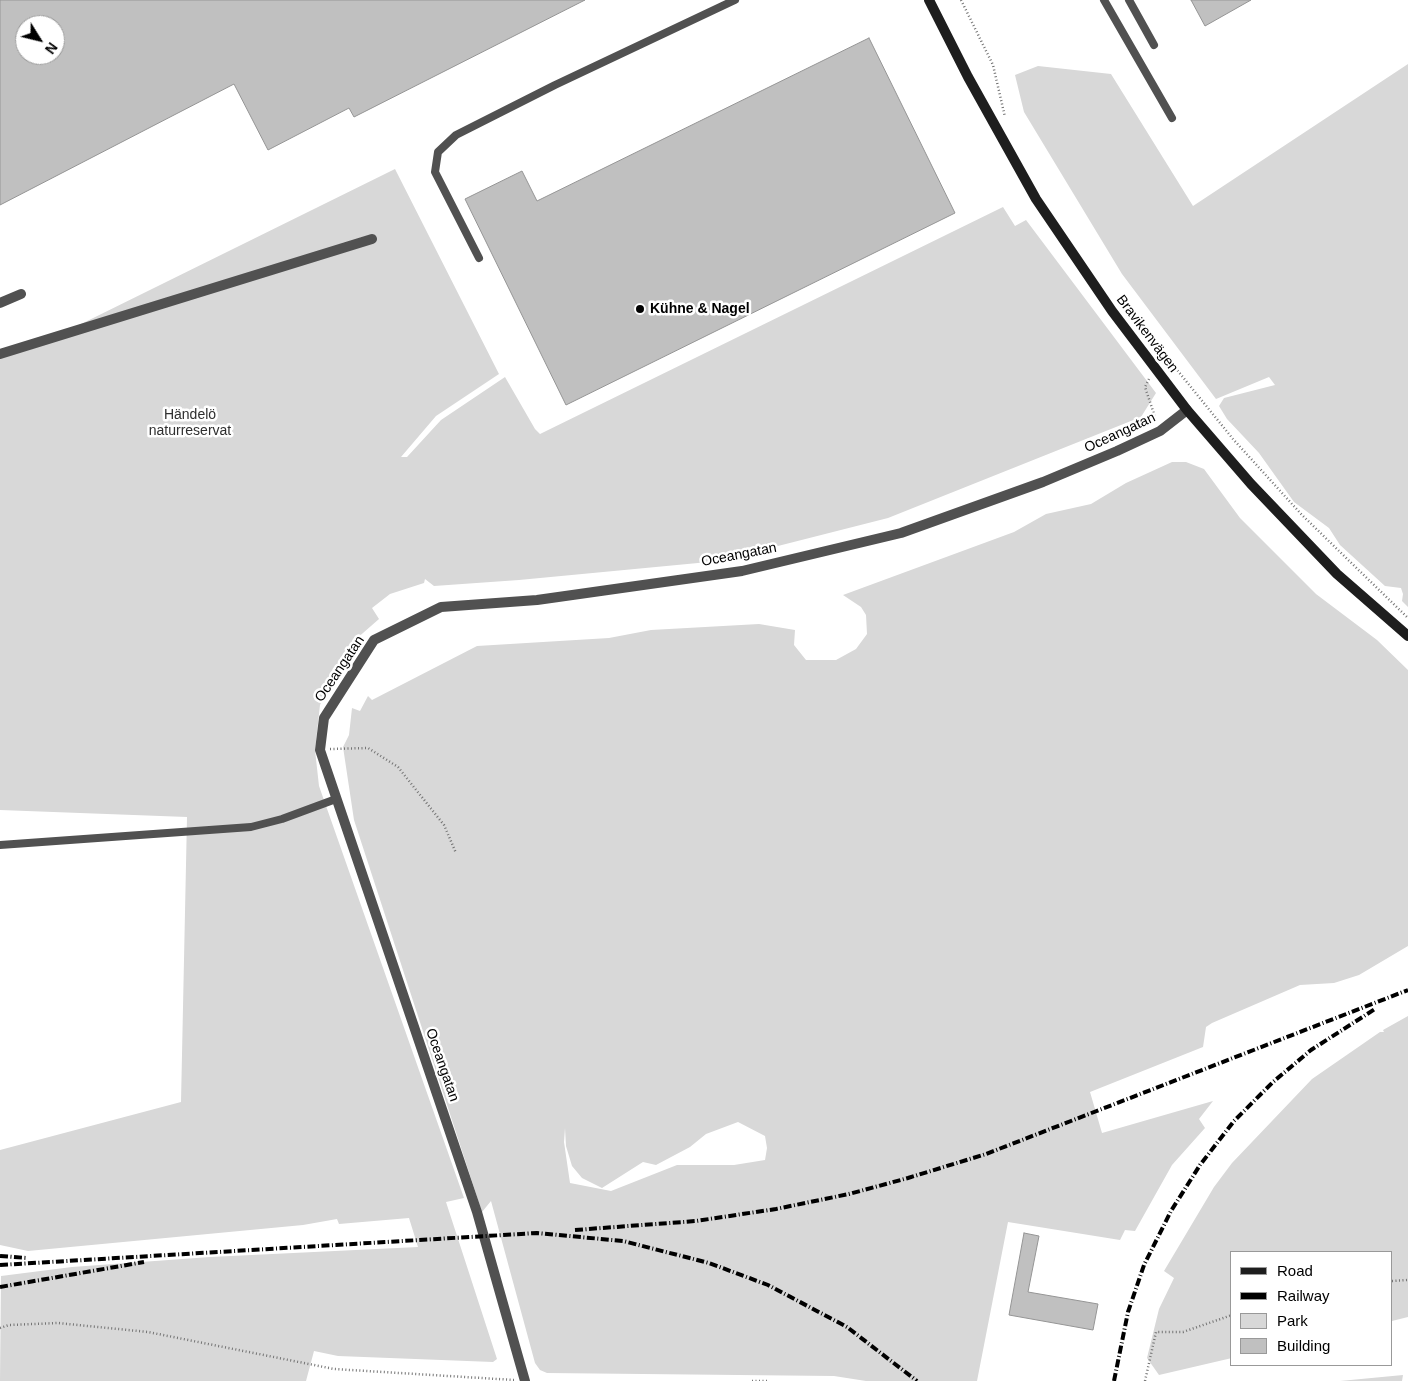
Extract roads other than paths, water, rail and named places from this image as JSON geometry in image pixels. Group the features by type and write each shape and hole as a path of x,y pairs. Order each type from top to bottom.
{"street":[{"name":"Bravikenvägen","path":"929,0 968,77 1036,199 1112,311 1187,410 1250,484 1308,545 1408,636"},
{"path":"0,354 372,239"},
{"path":"0,303 21,294"},
{"name":"Oceangatan","path":"525,1381 478,1212 320,750 324,718 374,640 441,607 537,600 742,571 901,533 1043,482 1160,431 1187,410"}],"lane":[{"path":"479,258 435,172 438,152 456,135 555,85 735,0"},
{"path":"1104,0 1172,118"},
{"path":"1129,0 1154,45"},
{"path":"0,845 251,827 282,819 336,799"}],"railway":[{"path":"575,1230 696,1221 776,1209 849,1194 908,1178 986,1154 1408,990"},
{"path":"1114,1381 1128,1312 1144,1265 1171,1211 1200,1165 1234,1121 1273,1082 1311,1050 1375,1009"},
{"path":"0,1265 537,1233 623,1241 709,1263 768,1285 847,1327 917,1381"},
{"path":"0,1256 27,1258"},
{"path":"0,1287 144,1262"}],"place":[{"name":"Kühne & Nagel","path":"640,309"}],"park label":[{"name":"Händelö naturreservat","path":"190,424"}]}
